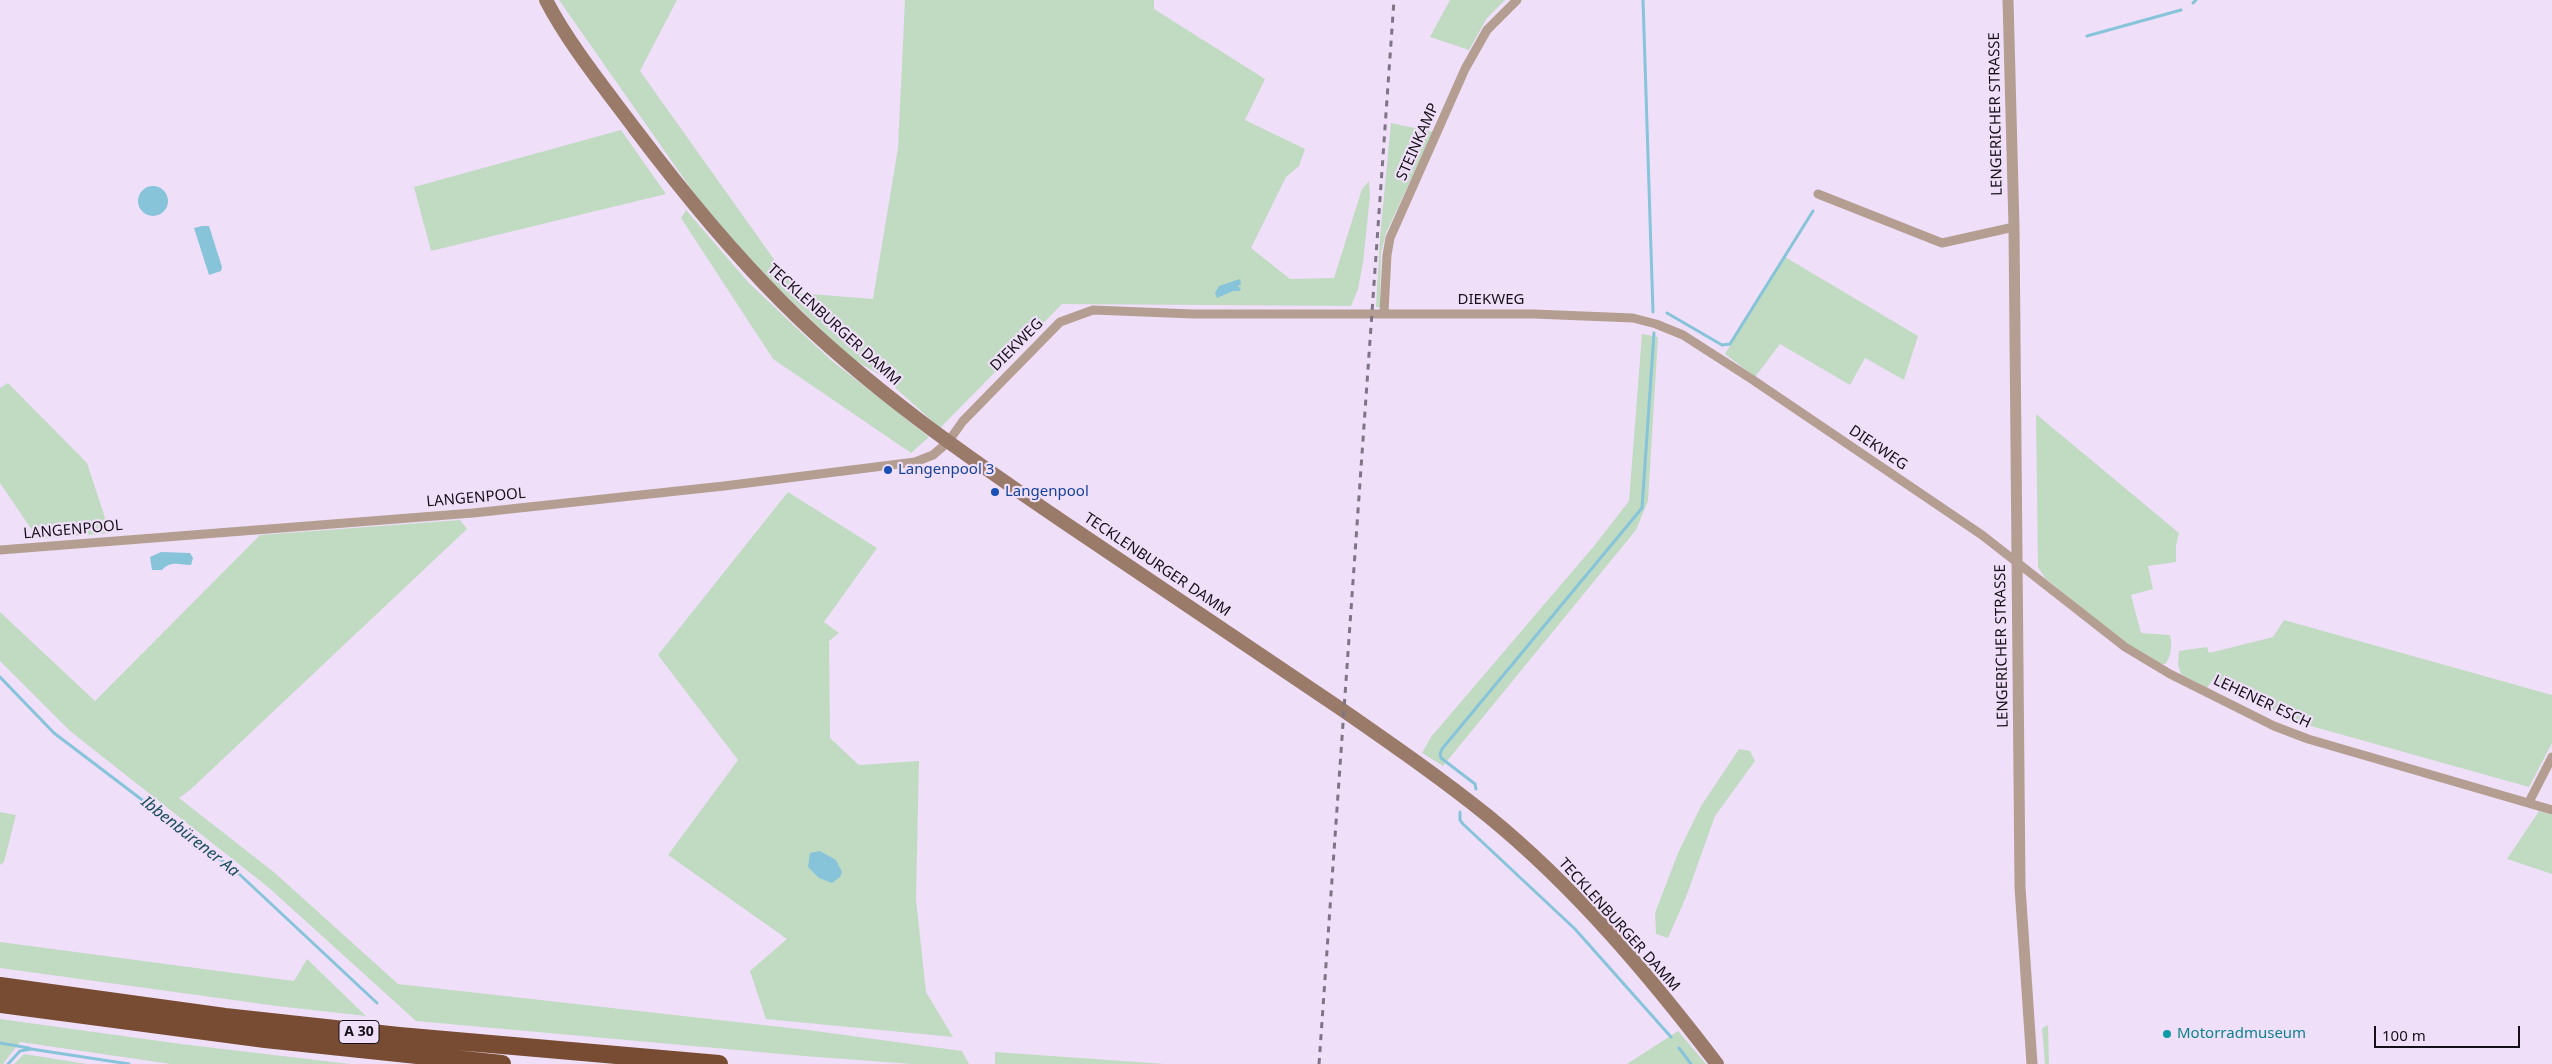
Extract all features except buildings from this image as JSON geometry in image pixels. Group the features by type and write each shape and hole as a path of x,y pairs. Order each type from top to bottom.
{"highway":[{"name":"A 30","path":"0,986 225,1017 389,1035 719,1064"},
{"name":"A 30","path":"0,1004 265,1039 502,1064"}],"main road":[{"name":"TECKLENBURGER DAMM","path":"546,0 599,80 670,175 735,254 784,305 902,408 948,442 1402,751 1488,816 1534,857 1584,906 1648,978 1717,1064"}],"street":[{"name":"STEINKAMP","path":"1384,312 1387,255 1390,238 1465,69 1487,30 1517,0"},
{"name":"LENGERICHER STRASSE","path":"2008,0 2014,227 2020,887 2032,1064"},
{"path":"1818,194 1942,243 2014,227"},
{"name":"DIEKWEG","path":"948,442 963,420 1045,334 1060,322 1093,310 1193,314 1384,312 1574,315 1633,318 1656,324 1683,335 1710,351 1982,535 2016,562"},
{"name":"LANGENPOOL","path":"0,550 473,513 724,486 915,462 933,455 948,442"},
{"name":"LEHENER ESCH","path":"2016,562 2125,648 2154,666 2274,726 2308,739 2552,810"},
{"path":"2529,802 2552,757"}],"green space":[{"path":"559,0 677,0 640,71 798,293 873,299 898,148 905,0 1154,0 1154,9 1265,79 1245,120 1305,149 1299,166 1286,177 1251,248 1290,279 1334,278 1362,189 1369,181 1370,196 1363,263 1358,289 1351,306 1062,304 940,428 882,376 851,358 756,267 694,193"},
{"path":"1450,0 1505,0 1487,18 1469,50 1430,37"},
{"path":"1391,123 1433,132 1386,233 1381,253 1380,307 1376,307 1380,237"},
{"path":"621,130 666,194 431,251 414,187"},
{"path":"686,210 748,282 787,319 832,361 929,437 911,453 773,359 681,218"},
{"path":"1785,257 1918,336 1904,380 1865,358 1850,385 1780,344 1755,377 1725,354"},
{"path":"1642,334 1658,337 1648,501 1636,530 1443,766 1422,753 1431,737 1594,546 1629,501"},
{"path":"8,383 87,463 110,533 38,539 0,483 0,388"},
{"path":"2036,414 2179,533 2176,546 2176,562 2148,566 2153,589 2131,595 2141,633 2170,635 2171,650 2165,664 2159,664 2116,636 2045,578 2038,567"},
{"path":"788,492 877,548 824,622 839,633 829,641 830,738 859,765 919,761 916,899 926,992 953,1037 766,1019 750,971 787,939 668,855 738,760 658,655"},
{"path":"460,520 467,529 190,790 179,798 275,873 398,984 808,1030 962,1051 969,1064 912,1064 804,1056 416,1021 268,887 70,731 0,661 0,612 95,701 260,535"},
{"path":"2284,620 2552,695 2552,743 2529,787 2311,726 2289,718 2213,679 2207,688 2181,674 2178,665 2179,651 2207,647 2209,653 2273,637"},
{"path":"1739,749 1750,751 1755,761 1715,816 1686,897 1668,938 1656,934 1655,913 1678,853 1701,806"},
{"path":"2539,811 2552,815 2552,874 2507,859"},
{"path":"0,812 16,815 4,862 0,865"},
{"path":"0,942 294,981 307,959 366,1016 277,1006 0,968"},
{"path":"0,1019 181,1044 350,1064 171,1064 20,1042 3,1064 0,1064"},
{"path":"2048,1025 2049,1064 2045,1064 2042,1028"},
{"path":"1678,1031 1706,1064 1627,1064"},
{"path":"995,1052 1165,1064 995,1064"},
{"path":"24,1054 87,1064 14,1064"}],"water":[{"path":"153,186 159,187 167,195 167,207 159,215 153,216 147,215 139,207 138,201 139,195 147,187"},
{"path":"209,226 222,267 221,271 209,275 194,228"},
{"path":"1240,279 1241,284 1238,286 1241,289 1239,291 1233,291 1217,298 1215,293 1219,286"},
{"path":"161,552 190,553 193,558 191,565 172,564 162,570 152,570 150,557"},
{"path":"820,851 836,860 842,872 840,877 832,883 819,878 808,867 810,853"}],"pier":[{"path":"379,1002 445,1064 436,1064 372,1005"}],"waterway":[{"path":"1643,0 1653,312"},
{"path":"2193,3 2196,0"},
{"path":"2087,36 2181,10"},
{"path":"1667,313 1722,345 1730,344 1813,211"},
{"path":"1476,789 1475,784 1441,758 1442,749 1642,508 1654,333"},
{"name":"Ibbenbürener Aa","path":"0,677 54,733 237,872 377,1003"},
{"path":"1460,812 1460,820 1463,824 1575,929 1671,1037"},
{"path":"0,1043 29,1048"},
{"path":"1679,1048 1691,1064"},
{"path":"8,1064 20,1051 31,1049 129,1064"}],"railway":[{"path":"1319,1064 1394,0"}],"place":[{"name":"Langenpool 3","path":"888,470"},
{"name":"Langenpool","path":"995,492"},
{"name":"Motorradmuseum","path":"2167,1034"}]}
